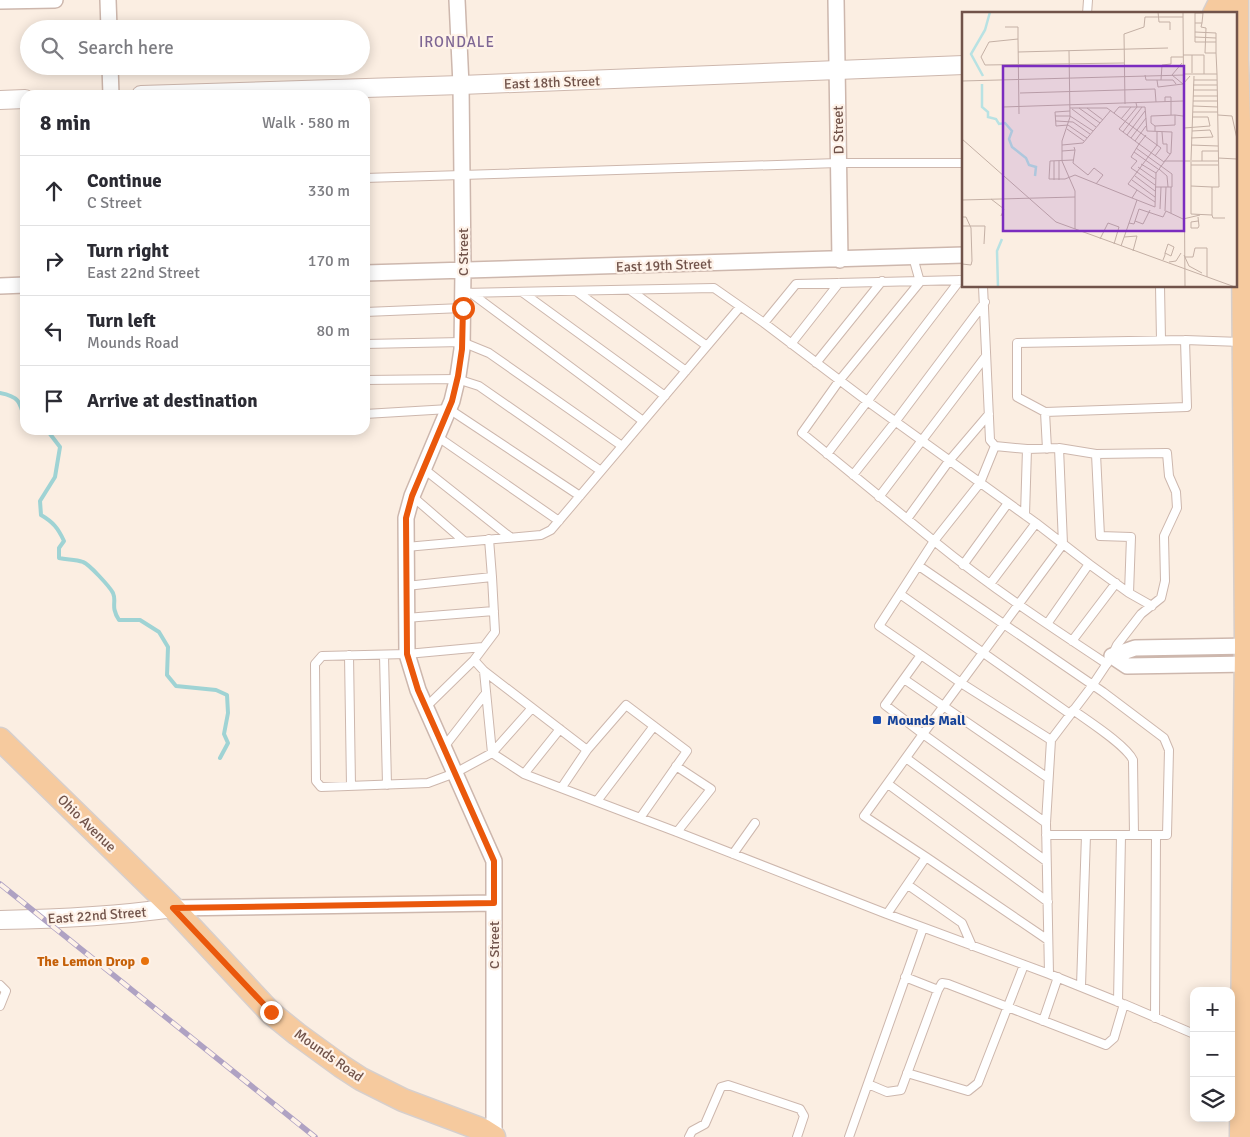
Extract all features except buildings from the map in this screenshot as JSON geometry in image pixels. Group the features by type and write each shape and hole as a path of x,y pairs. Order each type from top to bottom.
{"main road":[{"path":"1215,12 1221,0"},
{"path":"1238,20 1240,60 1238,103"},
{"path":"1238,123 1250,104"},
{"path":"1238,165 1247,426 1248,655 1241,1137"},
{"name":"Ohio Avenue","path":"0,739 173,908"},
{"name":"Mounds Road","path":"173,908 271,1012 325,1055 361,1078 403,1100 483,1130 494,1137"}],"street":[{"path":"0,1 56,0"},
{"path":"108,0 109,20"},
{"name":"C Street","path":"457,0 461,85 465,298 462,342 457,380 449,409 412,496 406,518 407,654 418,690 494,861 494,1137"},
{"name":"D Street","path":"836,0 840,260"},
{"name":"East 18th Street","path":"301,90 962,65"},
{"path":"110,75 111,90"},
{"path":"0,100 20,99"},
{"name":"East 19th Street","path":"370,273 962,255"},
{"path":"0,286 20,285"},
{"path":"1110,660 1127,666 1248,655"},
{"name":"East 22nd Street","path":"0,920 132,914 173,908 494,903"}],"lane":[{"path":"370,178 838,163 962,164"},
{"path":"913,257 920,282"},
{"path":"764,323 796,284 962,280"},
{"path":"827,454 962,280"},
{"path":"816,363 882,281"},
{"path":"920,282 839,380 802,433 963,565 1072,641 1110,660"},
{"path":"791,344 839,283"},
{"path":"370,311 522,292 714,288 764,323 921,441 1036,523 1089,564 1129,593 1152,606"},
{"path":"983,288 988,414 990,440 995,446 1027,449 1059,448 1096,454 1167,454 1169,476 1176,492 1178,508 1164,536 1165,581 1161,598 1141,614 1123,637 1092,686 1051,740 1046,823 1049,974"},
{"path":"1160,288 1161,340"},
{"path":"630,290 708,346"},
{"path":"576,291 686,371"},
{"path":"522,292 665,396"},
{"path":"465,298 643,421"},
{"path":"853,475 985,302"},
{"path":"406,547 541,535 551,530 740,306"},
{"path":"1185,340 1186,407 1045,412 1018,397 1017,343 1161,340 1185,340 1244,342"},
{"path":"370,344 462,342 488,353 622,446"},
{"path":"879,497 986,356"},
{"path":"370,380 457,380 479,386 601,470"},
{"path":"370,414 449,409 580,496"},
{"path":"1045,412 1047,449"},
{"path":"907,519 949,461 988,414"},
{"path":"438,437 559,521"},
{"path":"995,446 980,483 934,541 879,626 961,683 1051,740"},
{"path":"1048,940 864,816 1063,544 1059,448"},
{"path":"1025,515 1027,449"},
{"path":"1096,454 1100,536 1131,537 1129,593"},
{"path":"424,469 510,537"},
{"path":"412,496 464,541"},
{"path":"963,565 1008,503"},
{"path":"990,584 1036,523"},
{"path":"426,708 474,660 495,632 489,539"},
{"path":"1047,624 1089,564"},
{"path":"919,566 1103,692 1156,733 1167,744 1169,750 1167,835 1046,835"},
{"path":"406,586 492,577"},
{"path":"1072,641 1116,583"},
{"path":"900,594 1072,712 1131,756 1133,760 1134,835"},
{"path":"406,618 494,610"},
{"path":"483,647 407,654 322,656 314,664 316,782 322,786 428,783 455,773 492,753 532,708"},
{"path":"348,655 351,786"},
{"path":"384,655 387,785"},
{"path":"921,655 885,704 923,734 1046,823"},
{"path":"474,660 484,671 587,750"},
{"path":"484,671 492,753"},
{"path":"904,679 1048,778"},
{"path":"444,747 486,693"},
{"path":"562,787 587,750 626,704 687,751 640,818"},
{"path":"597,801 654,726"},
{"path":"524,774 560,729"},
{"path":"492,753 524,774 562,787 886,914 1082,986 1190,1032"},
{"path":"906,758 1046,861"},
{"path":"676,766 710,789 677,832"},
{"path":"888,784 1048,902"},
{"path":"733,854 755,823"},
{"path":"1082,986 1086,835"},
{"path":"868,1084 887,1092 901,1090 938,990 942,984 948,984 1106,1045 1114,1038 1121,1003 1121,835"},
{"path":"1155,1018 1156,835"},
{"path":"886,914 926,857"},
{"path":"908,885 962,922 972,946"},
{"path":"849,1137 923,928"},
{"path":"907,1074 968,1091 978,1083 1024,965"},
{"path":"905,977 938,990"},
{"path":"1043,1021 1058,977"},
{"path":"0,985 6,991 0,1006"},
{"path":"689,1137 692,1131 705,1124 721,1087 728,1085 800,1109 804,1116 797,1137"}],"waterway":[{"path":"0,393 12,396 20,405"},
{"path":"51,435 60,447 55,477 40,501 41,515 55,526 64,541 59,548 59,558 83,562 99,576 113,593 114,608 119,620 140,620 159,632 168,647 167,675 176,686 216,690 227,695 228,713 224,734 228,743 220,758"}],"railway":[{"path":"0,884 315,1137"}],"place":[{"name":"Mounds Mall","path":"877,720"},
{"name":"The Lemon Drop","path":"145,961"}],"district":[{"name":"IRONDALE","path":"457,42"}],"route":[{"path":"271,1012 173,908 494,903 494,861 418,690 407,654 406,518 412,496 452,401 462,349 463,308"}]}
